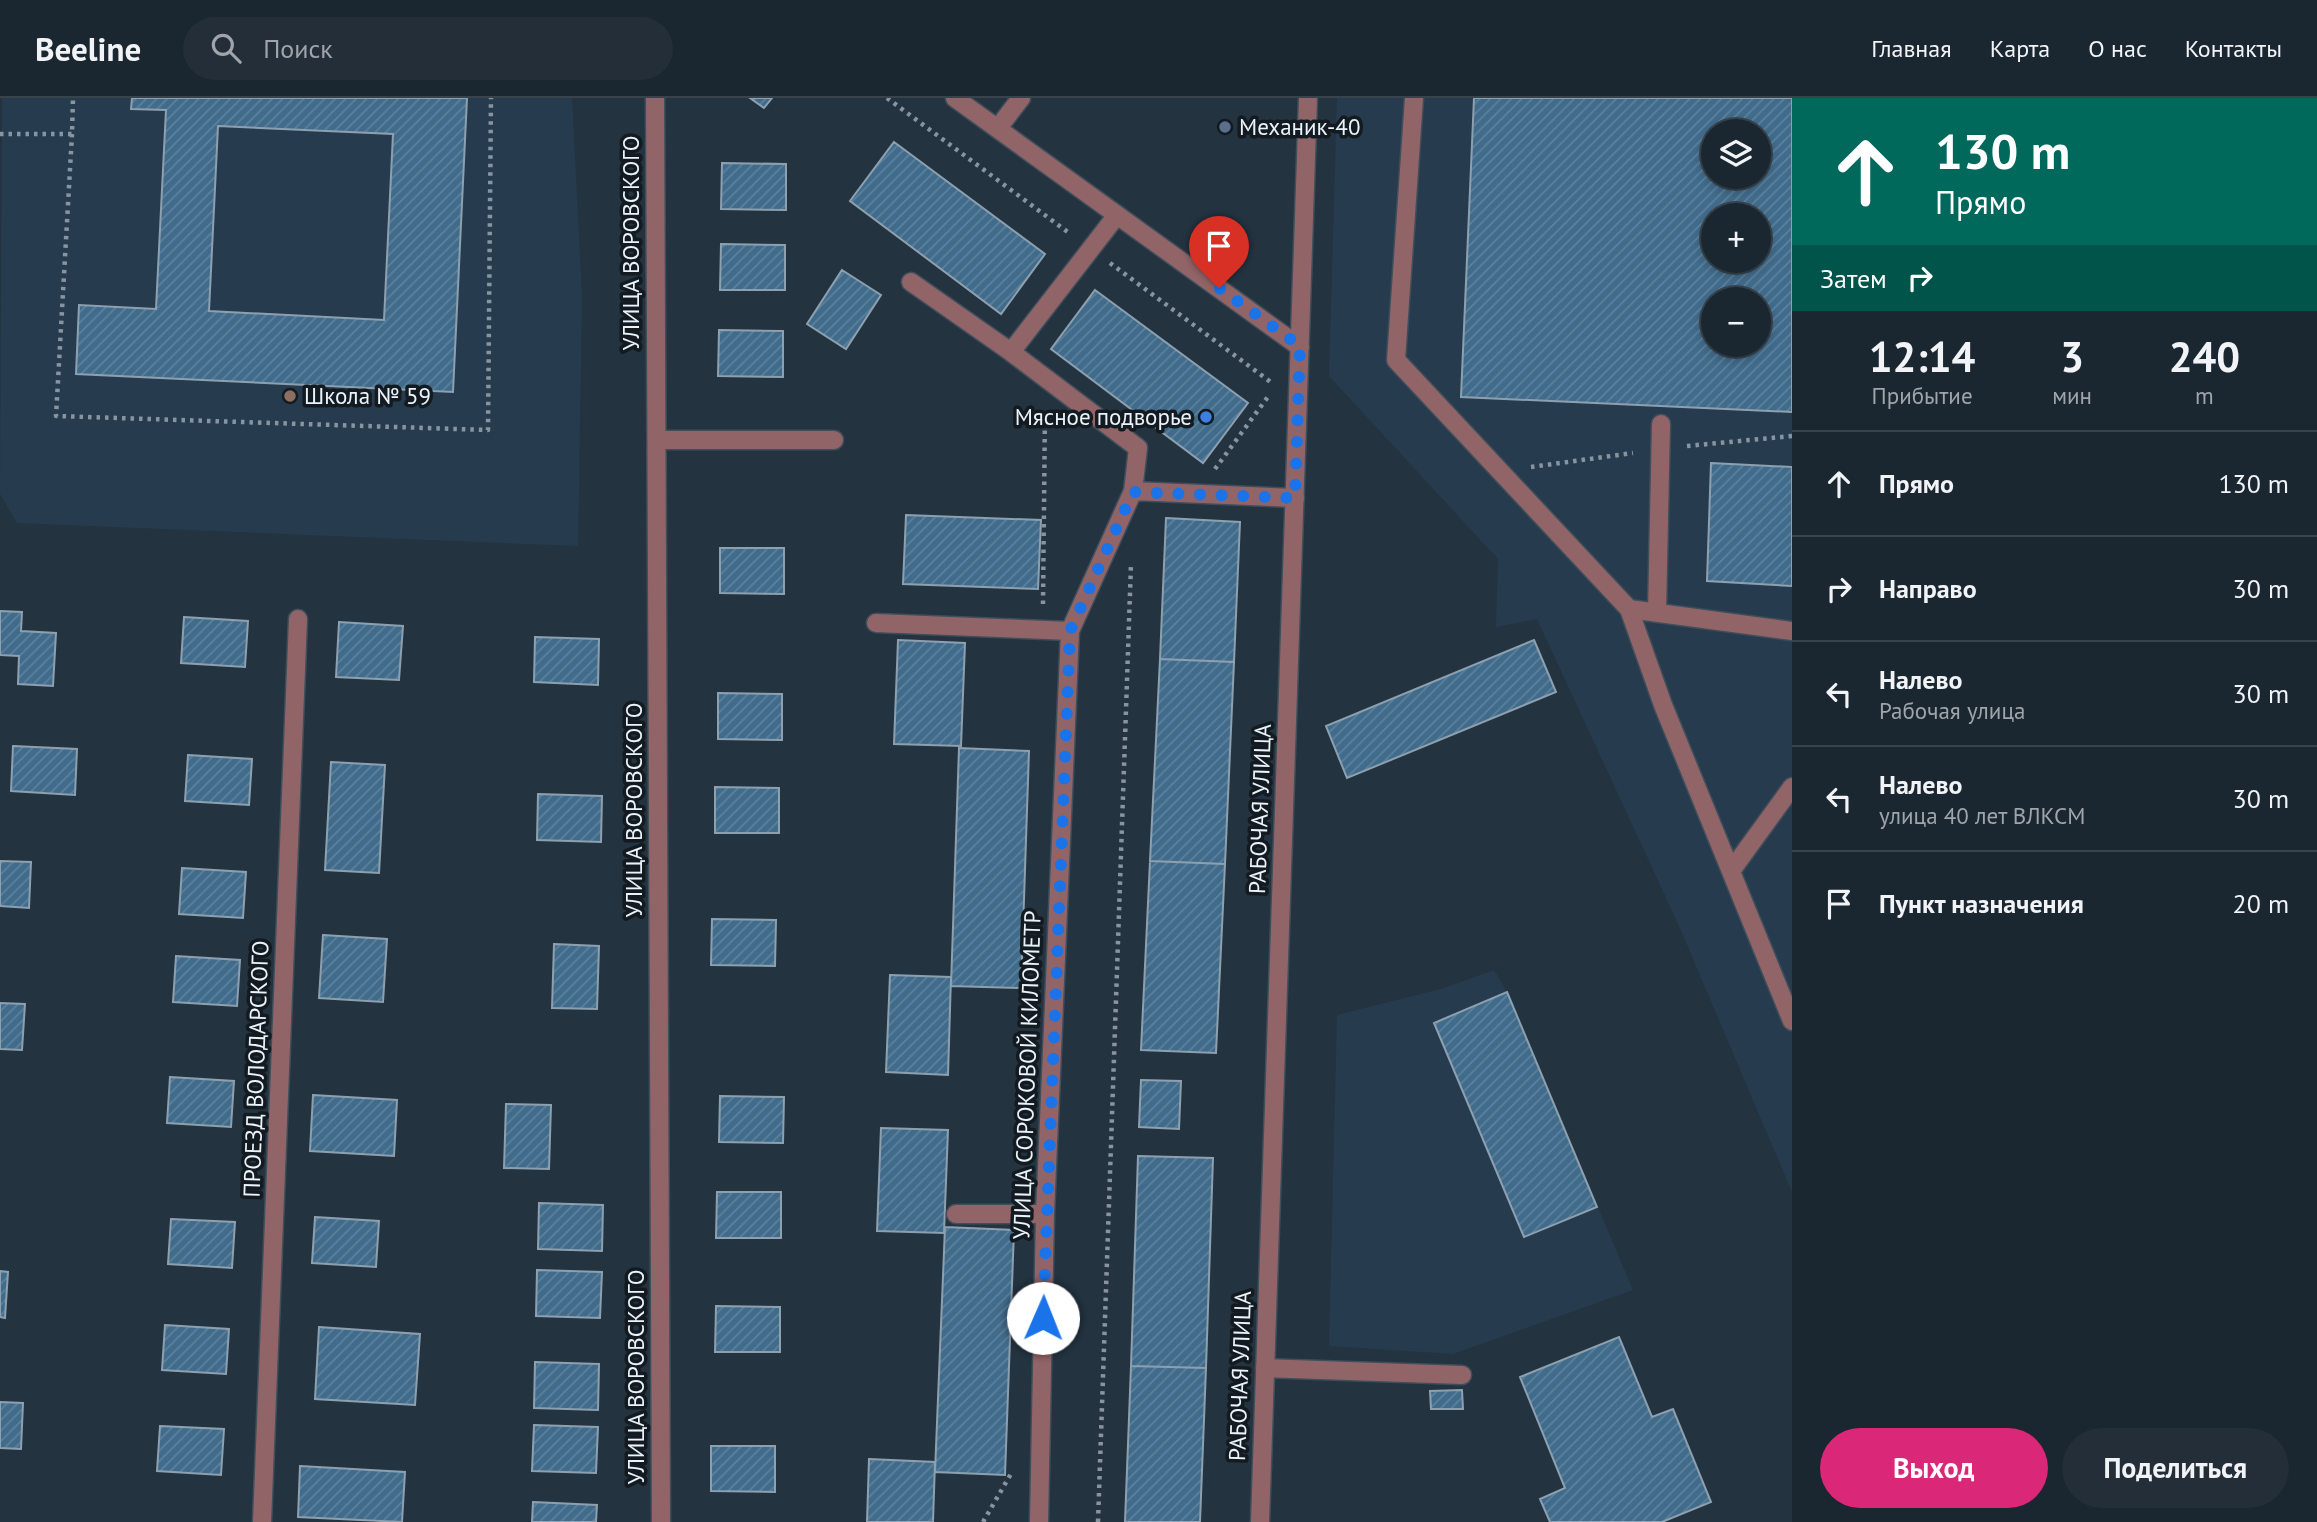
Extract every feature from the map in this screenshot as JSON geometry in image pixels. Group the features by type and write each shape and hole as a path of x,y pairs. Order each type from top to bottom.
{"street":[{"name":"УЛИЦА ВОРОВСКОГО","path":"655,98 662,1522"},
{"path":"955,98 1300,346"},
{"path":"998,128 1021,98"},
{"name":"РАБОЧАЯ УЛИЦА","path":"1260,1522 1308,98"},
{"path":"1414,98 1396,360 1629,609 1663,705 1792,1021"},
{"path":"1011,352 1117,215"},
{"path":"876,623 1070,631 1133,492 1138,448 1011,352 911,282"},
{"path":"1657,613 1661,424"},
{"path":"657,440 834,440"},
{"path":"1133,492 1295,498"},
{"path":"1629,609 1792,631"},
{"name":"ПРОЕЗД ВОЛОДАРСКОГО","path":"262,1522 298,619"},
{"name":"УЛИЦА СОРОКОВОЙ КИЛОМЕТР","path":"1039,1522 1045,1214 1070,631"},
{"path":"1731,871 1792,787"},
{"path":"956,1214 1045,1214"},
{"path":"1265,1368 1462,1375"}],"path":[{"path":"73,98 56,416 488,430 491,98"},
{"path":"887,98 1276,386 1211,474"},
{"path":"0,134 72,134"},
{"path":"1043,630 1045,378"},
{"path":"1098,1522 1131,561"}],"shaded area":[{"name":"Школа № 59","path":"2,98 572,98 582,298 578,546 17,523 0,494"},
{"path":"1337,98 1792,98 1792,1192 1679,926 1537,619 1496,627 1498,559 1329,376"},
{"path":"1494,970 1507,992 1633,1290 1453,1354 1329,1346 1337,1015 1441,989"}],"building":[{"path":"132,98 467,98 453,392 76,374 79,305 156,309 166,110 131,109","holes":["218,126 393,134 384,320 209,311"]},
{"path":"750,98 772,98 764,108"},
{"path":"1474,98 1792,98 1792,412 1461,397"},
{"path":"894,142 1045,254 1001,314 850,201"},
{"path":"722,163 786,164 786,210 721,209"},
{"path":"721,244 785,245 785,290 720,290"},
{"path":"842,270 881,295 846,349 807,324"},
{"path":"1095,290 1248,403 1203,463 1051,349"},
{"path":"719,330 783,331 783,377 718,376"},
{"path":"1711,463 1792,467 1792,586 1707,581"},
{"path":"906,515 1041,520 1038,589 903,584"},
{"path":"1166,518 1240,522 1234,662 1160,659"},
{"path":"720,548 784,548 784,594 720,593"},
{"path":"0,611 22,612 21,631 56,633 53,686 18,684 19,656 0,655"},
{"path":"184,617 248,621 245,667 181,663"},
{"path":"339,622 403,626 399,680 336,677"},
{"path":"535,637 599,639 598,685 534,682"},
{"path":"898,640 965,643 961,746 894,744"},
{"path":"1534,640 1556,692 1347,778 1326,726"},
{"path":"1160,659 1234,662 1225,864 1150,861"},
{"path":"718,693 782,694 782,740 718,739"},
{"path":"13,746 77,749 75,795 11,791"},
{"path":"959,748 1029,751 1021,988 951,986"},
{"path":"188,755 252,759 249,805 185,801"},
{"path":"331,762 385,765 379,873 325,870"},
{"path":"715,787 779,788 779,833 715,833"},
{"path":"538,794 602,796 601,842 537,840"},
{"path":"0,861 31,862 29,908 0,906"},
{"path":"1150,861 1225,864 1216,1053 1141,1050"},
{"path":"182,868 246,872 243,918 179,914"},
{"path":"712,919 776,920 775,966 711,965"},
{"path":"323,935 387,939 383,1002 319,998"},
{"path":"554,944 599,946 597,1009 552,1008"},
{"path":"176,956 240,960 237,1006 173,1002"},
{"path":"890,975 951,977 948,1075 886,1072"},
{"path":"1507,992 1597,1207 1524,1237 1434,1023"},
{"path":"0,1003 25,1004 22,1050 0,1049"},
{"path":"170,1077 234,1081 231,1127 167,1123"},
{"path":"1141,1080 1181,1081 1179,1129 1139,1127"},
{"path":"313,1095 397,1100 394,1156 310,1151"},
{"path":"720,1096 784,1097 783,1143 719,1142"},
{"path":"506,1104 551,1105 549,1169 504,1168"},
{"path":"881,1128 948,1130 944,1233 877,1231"},
{"path":"1138,1156 1213,1158 1206,1368 1131,1366"},
{"path":"717,1192 781,1192 781,1238 716,1238"},
{"path":"539,1203 603,1205 602,1251 538,1249"},
{"path":"315,1217 379,1221 376,1267 312,1263"},
{"path":"171,1219 235,1222 232,1268 168,1264"},
{"path":"945,1227 1014,1230 1005,1475 935,1472"},
{"path":"537,1270 602,1272 600,1318 536,1316"},
{"path":"0,1271 8,1272 5,1318 0,1317"},
{"path":"716,1306 780,1307 780,1352 715,1352"},
{"path":"165,1325 229,1329 226,1374 162,1370"},
{"path":"319,1327 420,1334 415,1405 315,1399"},
{"path":"1619,1337 1652,1417 1673,1409 1711,1502 1662,1522 1550,1522 1540,1499 1565,1488 1520,1377"},
{"path":"535,1362 599,1364 598,1410 534,1408"},
{"path":"1131,1366 1206,1368 1200,1522 1125,1522"},
{"path":"1462,1390 1463,1409 1431,1409 1430,1391"},
{"path":"0,1402 23,1403 21,1449 0,1448"},
{"path":"534,1425 598,1427 596,1473 532,1471"},
{"path":"160,1426 224,1429 221,1475 157,1471"},
{"path":"711,1446 775,1446 775,1492 711,1491"},
{"path":"869,1459 935,1462 933,1522 867,1522"},
{"path":"300,1466 405,1472 402,1522 298,1517"},
{"path":"533,1502 597,1505 596,1522 532,1522"}],"place":[{"name":"Механик-40","path":"1225,127"},
{"name":"Школа № 59","path":"290,396"},
{"name":"Мясное подворье","path":"1206,417"}],"route":[{"path":"1043,1318 1070,631 1133,492 1295,498 1300,346 1219,288"}]}
